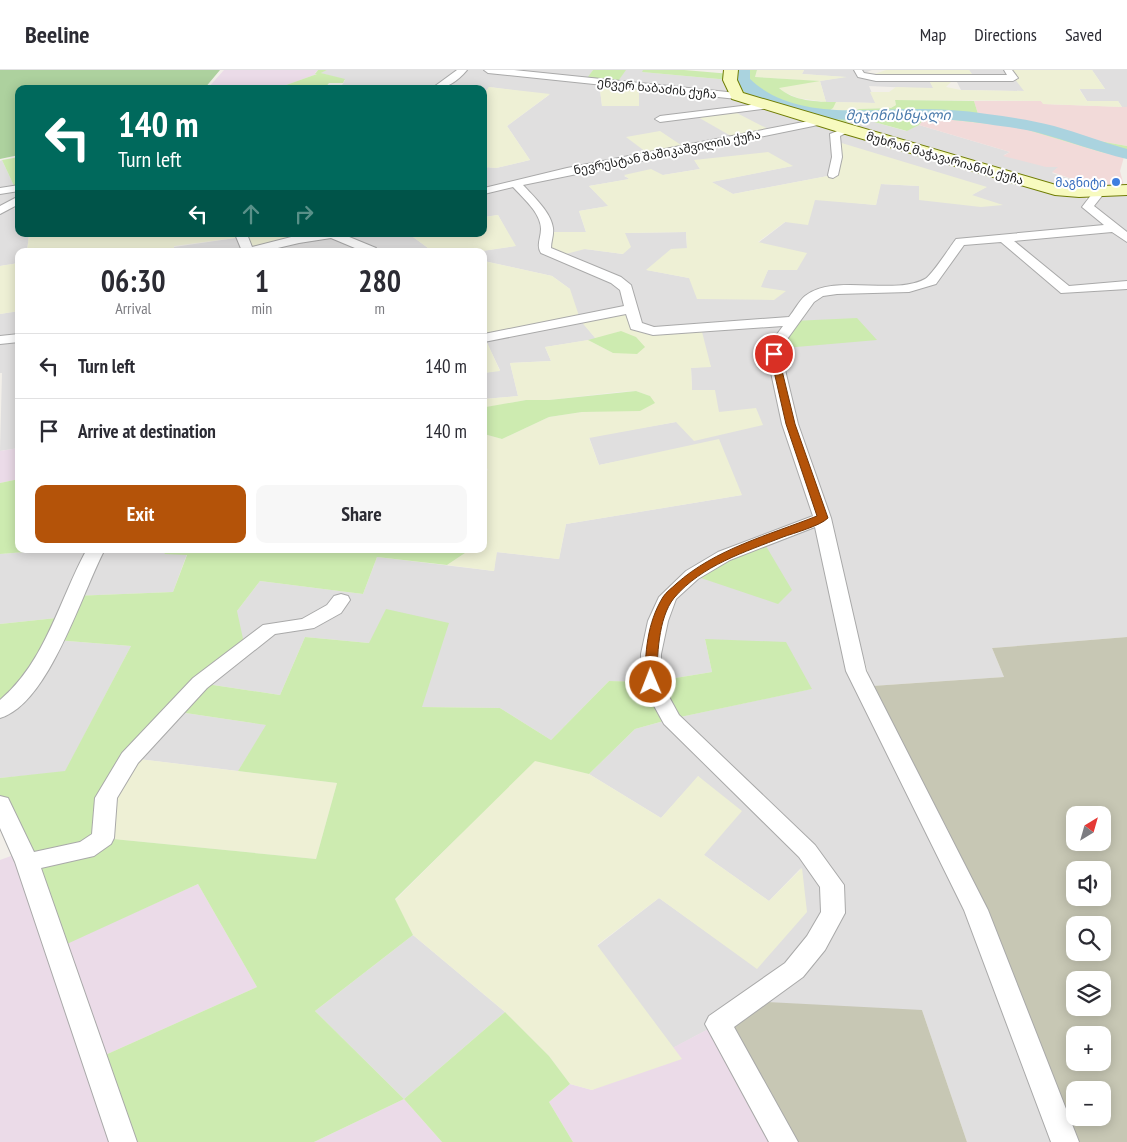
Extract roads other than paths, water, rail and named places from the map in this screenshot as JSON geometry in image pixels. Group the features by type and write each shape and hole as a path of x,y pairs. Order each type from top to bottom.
{"street":[{"path":"443,85 463,70"},
{"name":"ენვერ ხაბაძის ქუჩა","path":"488,70 737,96"},
{"path":"731,70 730,80 737,96"},
{"path":"859,73 876,78 1014,78 1008,70"},
{"name":"მუხრან მაჭავარიანის ქუჩა","path":"737,96 819,122 1055,190 1099,192 1127,190"},
{"name":"მუხრან მაჭავარიანის ქუჩა","path":"660,119 766,106"},
{"name":"ნევრესტან შაშიკაშვილის ქუჩა","path":"487,190 625,159 738,140 819,122"},
{"path":"833,175 837,157 835,134 847,130"},
{"path":"515,183 545,217 548,229 544,243 545,250 598,271 616,280 626,288 636,326 653,331 793,321"},
{"path":"0,191 15,189"},
{"path":"1099,192 1088,207 1127,238"},
{"path":"0,212 15,202"},
{"path":"1065,1142 976,910 856,671 822,518 790,424 773,349 809,299 819,293 837,290 908,288 931,281 960,242 1114,228"},
{"path":"262,248 312,237"},
{"path":"339,237 365,248"},
{"path":"1006,238 1066,290 1127,285"},
{"path":"487,337 631,309"},
{"path":"0,340 15,338"},
{"path":"784,1142 718,1024 794,970 810,950 833,913 832,885 807,851 672,719 651,682 651,654 658,621 668,597 692,575 724,556 822,518"},
{"path":"0,711 18,697 42,666 66,617 78,584 94,553"},
{"path":"27,862 86,850 103,838 106,798 130,758 200,683 270,630 307,624 334,609 341,600"},
{"path":"0,804 27,862 122,1142"}],"waterway":[{"name":"მეჯინისწყალი","path":"742,70 742,80 756,92 779,103 803,111 857,116 954,115 1034,126 1127,154"}],"place":[{"name":"მაგნიტი","path":"1116,182"}]}
